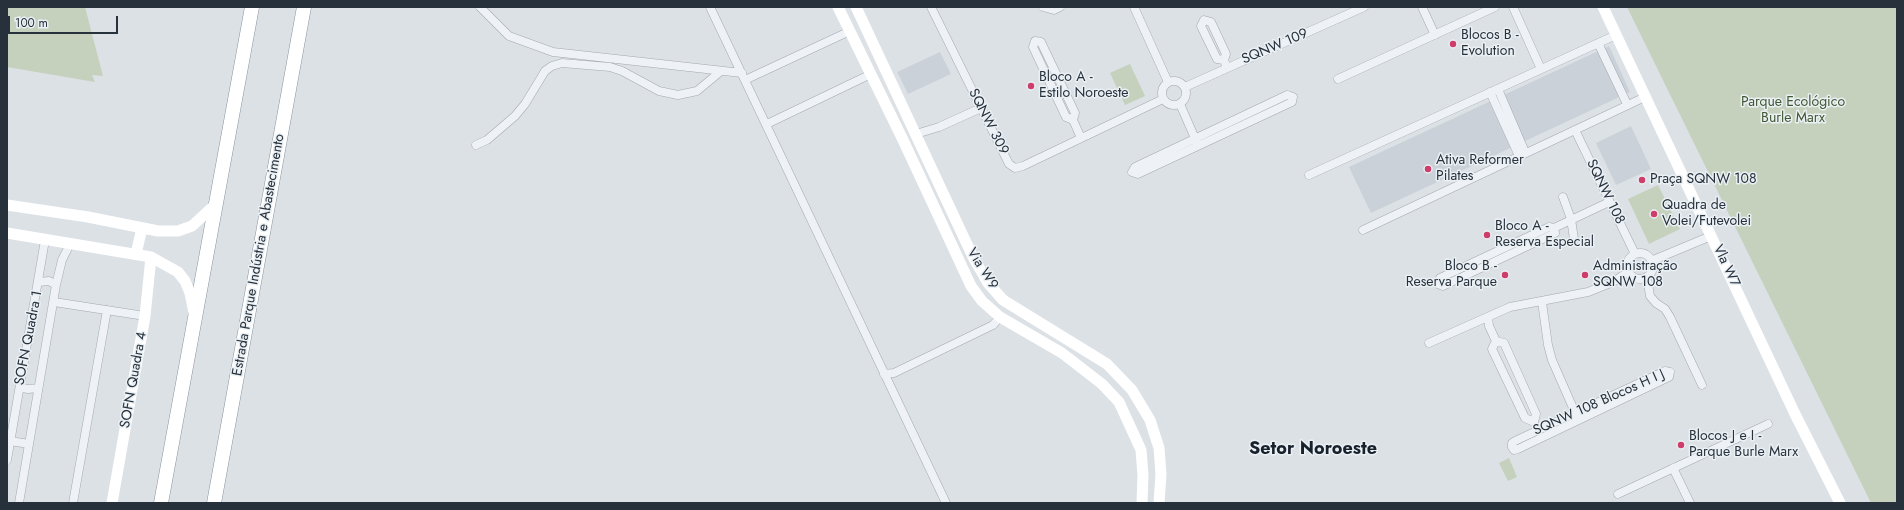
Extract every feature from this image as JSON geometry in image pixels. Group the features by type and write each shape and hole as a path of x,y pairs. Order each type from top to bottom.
{"highway":[{"path":"161,503 252,7"},
{"name":"Estrada Parque Indústria e Abastecimento","path":"214,503 304,7"}],"street":[{"path":"480,7 509,36 553,52 721,71 743,77 850,31"},
{"path":"710,7 767,124 946,503"},
{"name":"Via W9","path":"838,7 904,142 971,286 982,301 1000,317 1062,353 1102,384 1119,402 1141,450 1144,475 1142,503"},
{"name":"Via W9","path":"856,7 973,257 988,283 1003,300 1107,364 1132,390 1150,420 1159,448 1161,502"},
{"path":"1043,7 1057,8"},
{"path":"1134,7 1168,82"},
{"name":"SQNW 109","path":"1185,87 1226,64 1363,7"},
{"path":"1422,7 1435,35"},
{"path":"1338,79 1495,7"},
{"path":"1513,7 1541,69"},
{"name":"Vla W7","path":"1603,7 1795,414 1840,503"},
{"name":"SQNW 309","path":"932,10 1009,164 1015,168 1024,166 1164,98"},
{"path":"1310,174 1616,35"},
{"path":"1073,120 1066,118 1033,47 1035,41 1041,42 1060,81 1075,113 1073,120 1082,138"},
{"path":"1598,43 1628,104"},
{"path":"476,145 487,140 515,116 525,104 545,71 552,66 562,63 610,68 622,71 659,91 678,95 697,91 721,71"},
{"path":"767,124 871,74"},
{"path":"1168,82 1180,82 1185,87 1186,97 1180,104 1172,105 1164,98 1163,89 1168,82"},
{"path":"1498,89 1522,154"},
{"path":"1490,92 1522,154"},
{"path":"1196,142 1135,167 1132,172 1138,174 1196,142 1287,95 1293,97 1292,102 1196,142"},
{"path":"1364,230 1645,97"},
{"path":"1180,104 1196,142"},
{"path":"904,142 916,134 939,127 981,108"},
{"name":"SQNW 108","path":"1575,130 1635,254"},
{"path":"1563,198 1571,219 1574,239"},
{"path":"1554,228 1555,234 1443,286 1438,284 1440,278 1549,227 1554,228 1610,202"},
{"path":"9,207 142,228 158,232 178,231 192,226 217,204"},
{"path":"136,254 142,228"},
{"path":"7,233 136,254 151,257 167,264 178,272 185,281 190,293 195,317"},
{"path":"1652,261 1711,236"},
{"name":"SOFN Quadra 1","path":"7,460 39,282 45,240"},
{"path":"19,503 56,285 62,260 70,244"},
{"path":"1628,272 1628,261 1635,254 1645,255 1652,261 1653,266 1648,277 1650,296 1656,303 1665,309 1670,317 1702,385"},
{"name":"SOFN Quadra 4","path":"112,503 145,316 151,257"},
{"path":"149,286 167,264"},
{"path":"1628,272 1637,279 1648,277"},
{"path":"1429,343 1510,307 1588,292 1613,282 1628,272"},
{"path":"39,282 48,281 56,285"},
{"path":"54,302 145,316"},
{"path":"1542,302 1548,345 1552,360 1579,420"},
{"path":"74,503 107,310"},
{"path":"884,374 894,373 993,325 1000,317"},
{"path":"1488,317 1489,326 1496,342"},
{"path":"1496,342 1504,343 1536,414 1534,422 1525,418 1492,349 1496,342"},
{"name":"SQNW 108 Blocos H I J","path":"1666,371 1670,372 1669,377 1579,420 1518,449 1514,450 1512,447 1512,443 1515,441 1666,371"},
{"path":"20,384 23,388 28,390 38,388"},
{"path":"1618,494 1768,424"},
{"path":"10,441 29,444"},
{"path":"1673,468 1690,503"}],"shaded area":[{"path":"1609,46 1630,92 1371,213 1349,167"},
{"path":"940,52 951,74 908,94 897,72"},
{"path":"1631,126 1651,169 1616,185 1596,143"}],"green space":[{"path":"7,7 85,7 103,76 92,75 95,82 7,67"},
{"name":"Parque Ecológico Burle Marx","path":"1627,7 1897,7 1897,503 1871,503"},
{"path":"1130,64 1145,96 1125,105 1110,73"},
{"name":"Quadra de Volei/Futevolei","path":"1658,185 1680,229 1649,244 1628,199"},
{"path":"1509,458 1517,477 1508,481 1499,463"}],"place":[{"name":"Blocos B - Evolution","path":"1453,44"},
{"name":"Bloco A - Estilo Noroeste","path":"1031,86"},
{"name":"Ativa Reformer Pilates","path":"1428,169"},
{"name":"Praça SQNW 108","path":"1642,180"},
{"name":"Quadra de Volei/Futevolei","path":"1654,214"},
{"name":"Bloco A - Reserva Especial","path":"1487,235"},
{"name":"Bloco B - Reserva Parque","path":"1505,275"},
{"name":"Administração SQNW 108","path":"1585,275"},
{"name":"Blocos J e I - Parque Burle Marx","path":"1681,445"}],"district":[{"name":"Setor Noroeste","path":"1313,450"}]}
